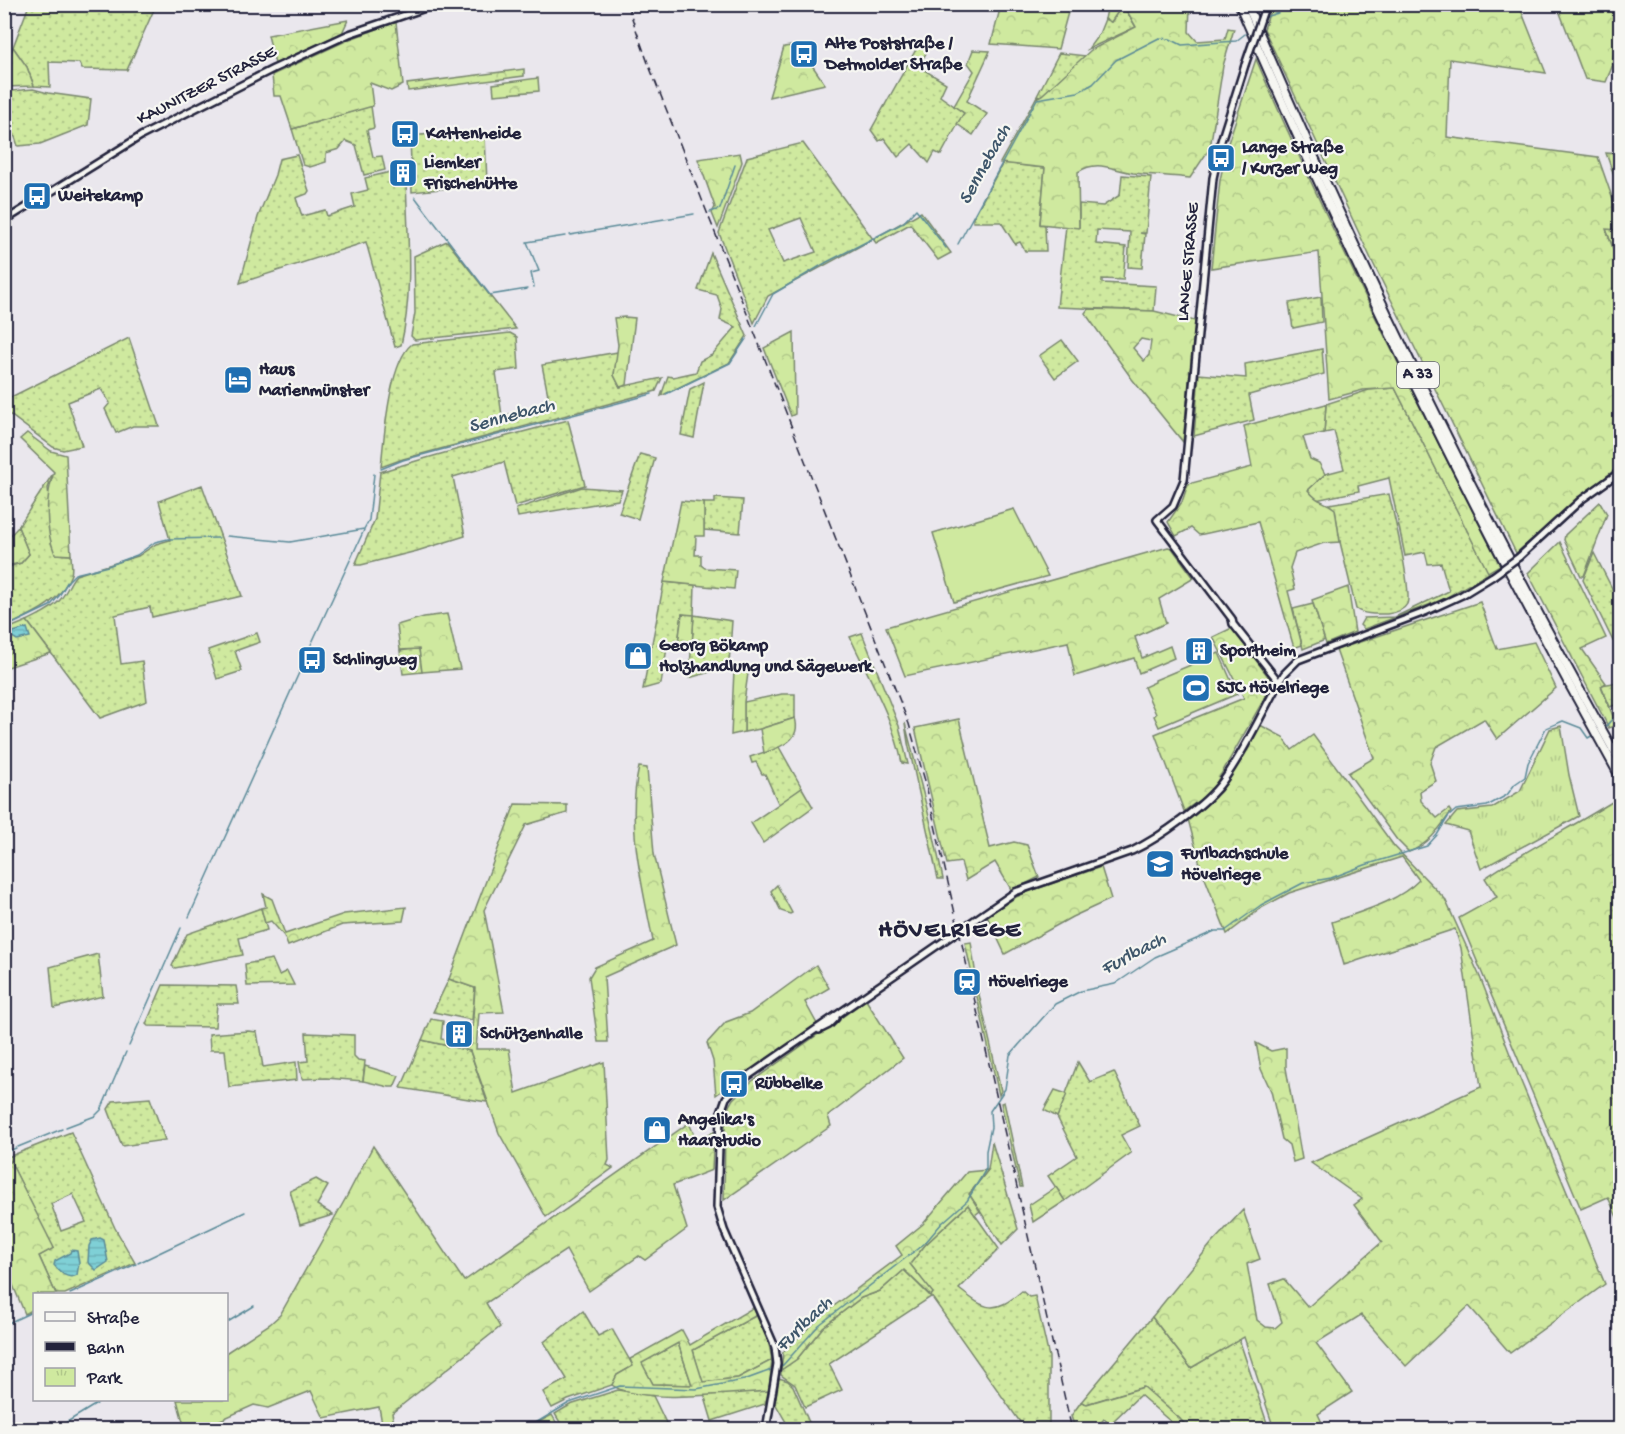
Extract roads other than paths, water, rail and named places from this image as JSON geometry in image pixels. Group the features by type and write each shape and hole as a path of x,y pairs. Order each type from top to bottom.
{"highway":[{"name":"A 33","path":"1239,4 1252,26"},
{"name":"A 33","path":"1247,4 1255,34 1310,165 1426,409 1577,700 1618,765"},
{"name":"A 33","path":"1255,34 1431,401 1509,555 1607,737 1618,765 1620,777"}],"main road":[{"name":"KAUNITZER STRASSE","path":"4,221 141,136 273,69 349,34 437,4"},
{"name":"LANGE STRASSE","path":"1266,4 1221,141 1213,178 1184,480 1173,506 1157,520 1232,619 1233,624 1279,682"},
{"path":"766,1430 777,1364 772,1339 724,1230 717,1207 718,1126 723,1105 730,1092 812,1032 1015,892 1132,850 1149,841 1216,790 1227,776 1290,666 1305,656 1425,612 1469,591 1520,557 1581,500 1620,472"}],"water":[{"path":"27,628 30,637 17,640 9,635 10,633"},
{"path":"100,1238 104,1240 108,1262 96,1270 88,1262 89,1246 92,1240"},
{"path":"71,1250 77,1251 79,1263 77,1275 70,1277 54,1265 55,1261 70,1253"}],"waterway":[{"path":"1262,21 1278,13 1281,4"},
{"path":"958,244 1037,99 1078,92 1093,84 1116,60 1159,38 1170,39 1182,45 1236,41 1249,31"},
{"path":"710,212 720,209 735,165"},
{"path":"415,197 490,295 527,289"},
{"name":"Sennebach","path":"756,326 773,294 827,262 903,223 916,209 946,248"},
{"path":"570,235 694,214"},
{"path":"534,287 531,273 539,271 527,242 565,236"},
{"name":"Sennebach","path":"666,394 730,363 746,339"},
{"name":"Sennebach","path":"381,469 403,460 652,394"},
{"name":"Sennebach","path":"227,536 290,542 364,529 369,520 374,474"},
{"path":"310,647 364,530"},
{"name":"Sennebach","path":"4,628 50,606 75,574 108,566 137,555 155,542 168,539 219,538"},
{"path":"189,917 307,655"},
{"name":"Furlbach","path":"1605,727 1620,711"},
{"name":"Furlbach","path":"779,1367 819,1325 925,1243 942,1223 967,1201 986,1169 986,1151 991,1127 990,1111 1005,1089 1010,1055 1055,1004 1081,991 1115,984 1155,957 1215,931 1225,931 1261,905 1303,883 1331,878 1427,846 1448,817 1456,810 1487,806 1507,795 1515,784 1525,777 1528,763 1546,728 1563,721 1581,728 1588,738 1593,735"},
{"path":"129,1046 181,928"},
{"path":"66,1127 95,1116 101,1110 126,1052"},
{"path":"18,1147 62,1129"},
{"path":"4,1153 16,1148"},
{"path":"138,1263 245,1212"},
{"path":"72,1293 136,1264"},
{"path":"228,1322 254,1306"},
{"path":"4,1325 33,1311"},
{"name":"Furlbach","path":"524,1430 569,1403 620,1386 696,1389 744,1380 774,1369"},
{"path":"54,1430 101,1401"}],"railway":[{"path":"627,4 648,63 909,724 925,781 1072,1430"}],"place":[{"name":"Alte Poststraße / Detmolder Straße","path":"804,54"},
{"name":"Kattenheide","path":"405,134"},
{"name":"Lange Straße / Kurzer Weg","path":"1221,158"},
{"name":"Liemker Frischehütte","path":"403,173"},
{"name":"Weitekamp","path":"37,196"},
{"name":"Haus Marienmünster","path":"238,380"},
{"name":"Sportheim","path":"1199,651"},
{"name":"Georg Bökamp Holzhandlung und Sägewerk","path":"638,656"},
{"name":"Schlingweg","path":"312,660"},
{"name":"SJC Hövelriege","path":"1196,688"},
{"name":"Furlbachschule Hövelriege","path":"1160,864"},
{"name":"Hövelriege","path":"967,982"},
{"name":"Schützenhalle","path":"459,1034"},
{"name":"Rübbelke","path":"734,1084"},
{"name":"Angelika's Haarstudio","path":"657,1130"}],"district":[{"name":"HÖVELRIEGE","path":"950,931"}]}
